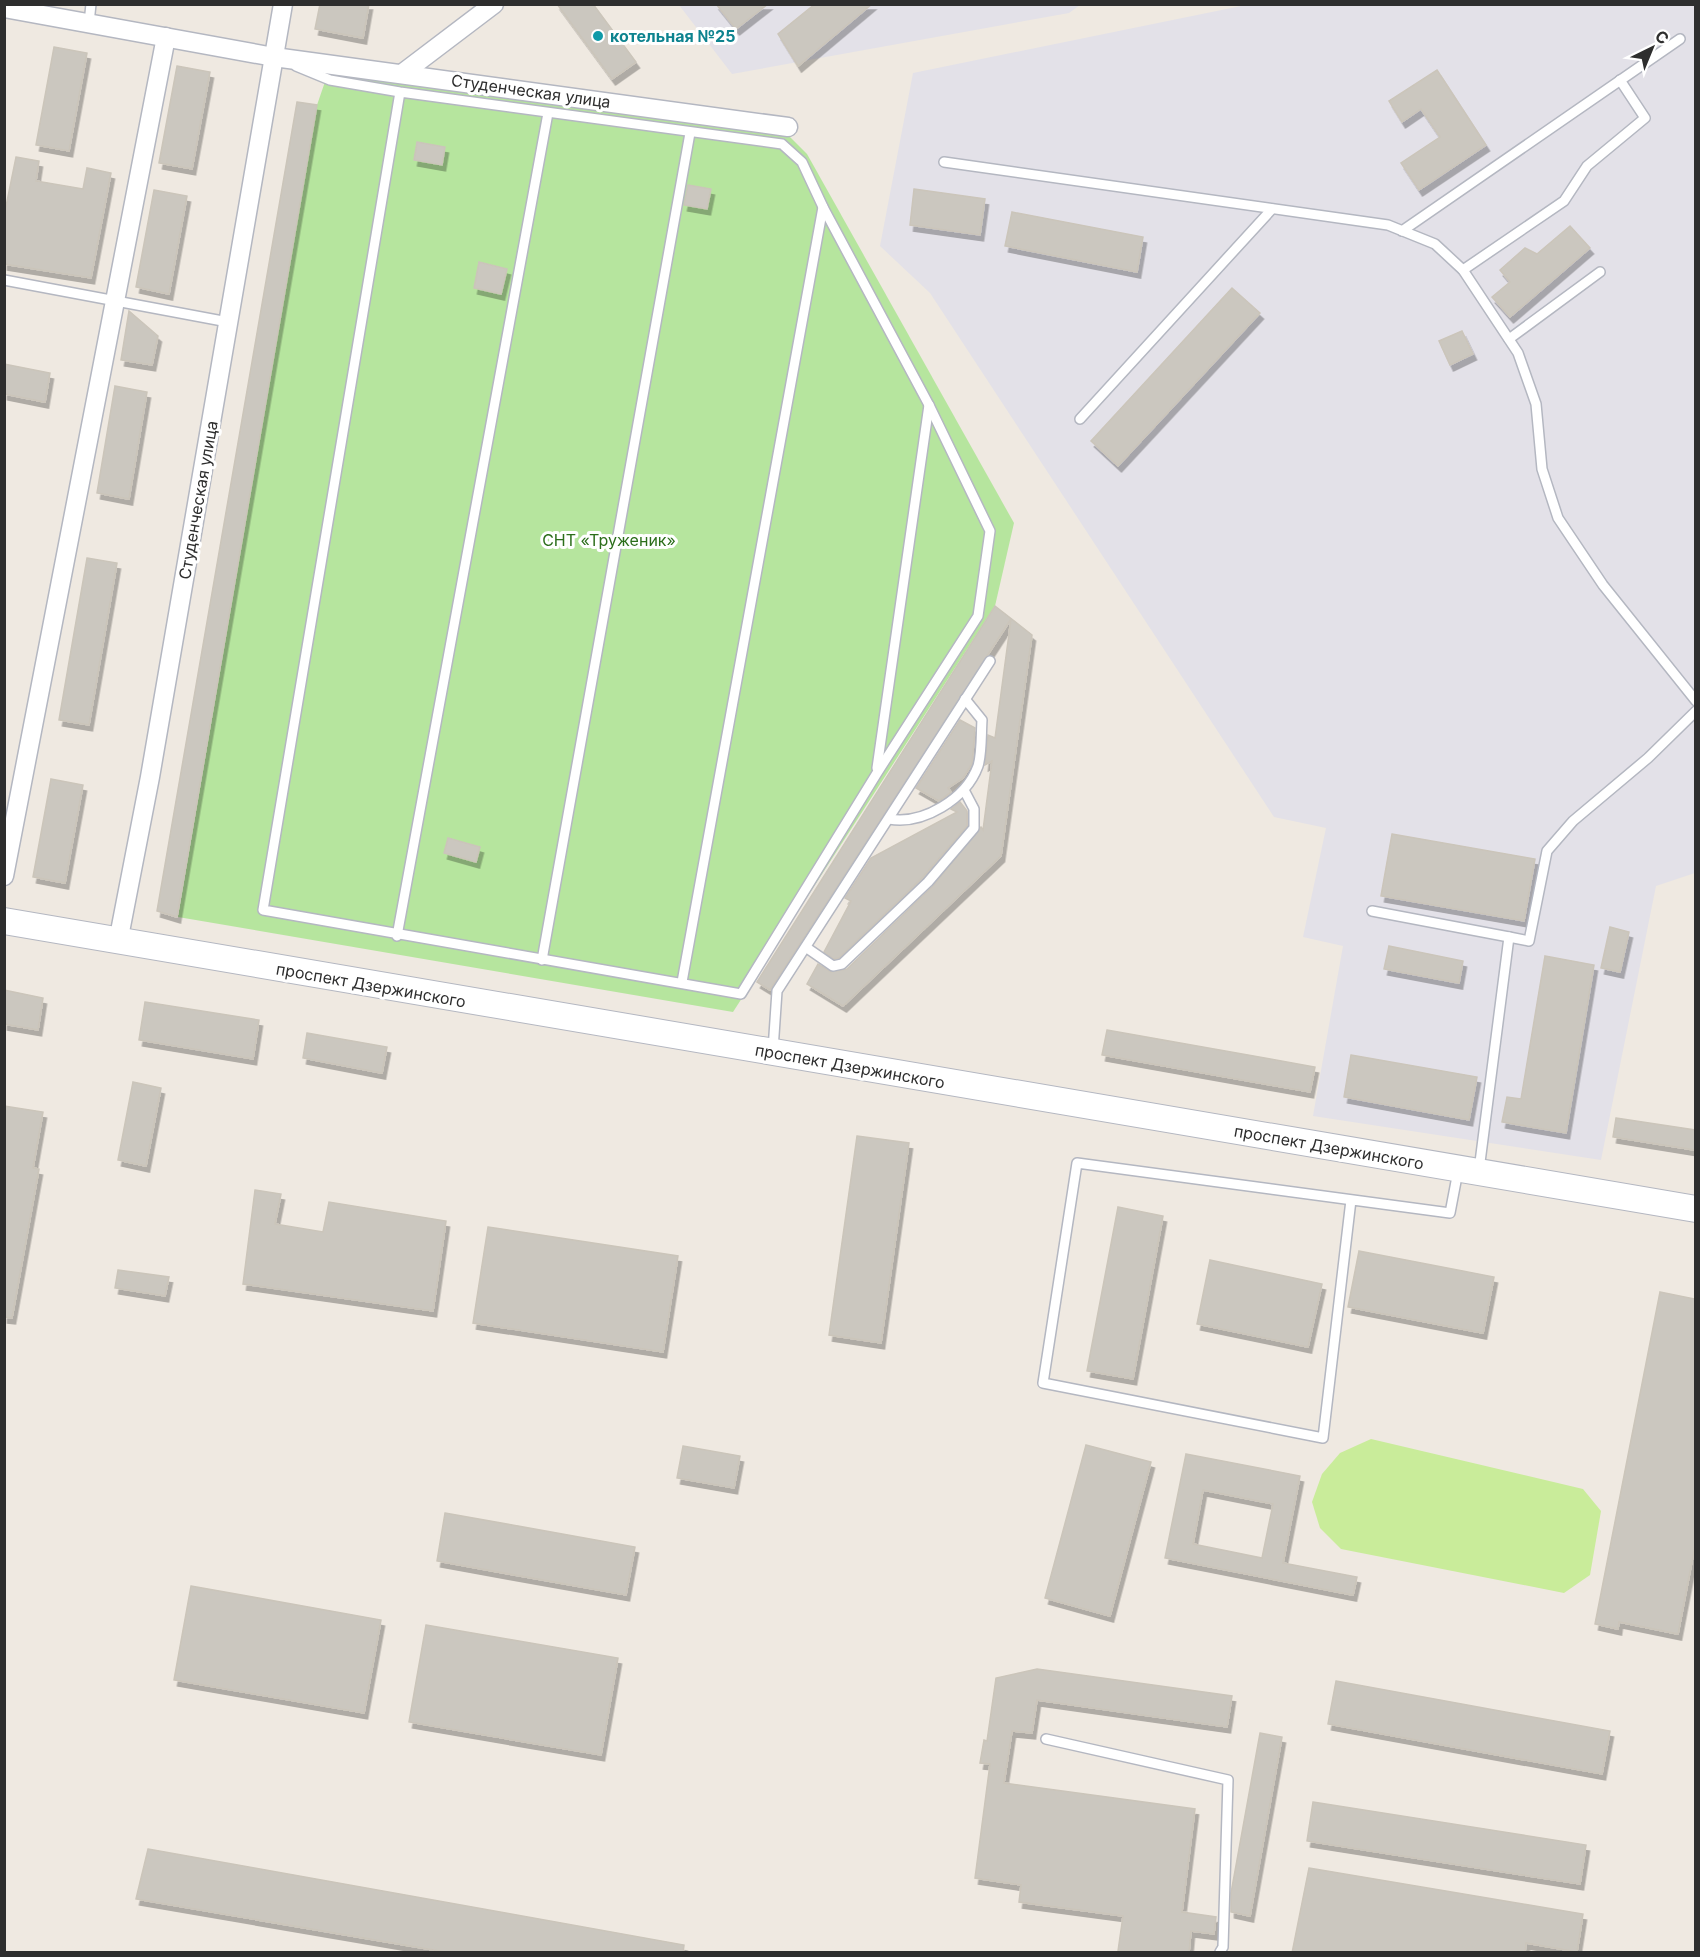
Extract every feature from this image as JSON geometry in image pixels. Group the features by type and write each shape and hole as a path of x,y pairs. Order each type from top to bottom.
{"main road":[{"name":"проспект Дзержинского","path":"4,921 1695,1209"}],"street":[{"name":"Студенческая улица","path":"118,942 150,777 283,4"},
{"path":"403,73 494,4"},
{"name":"Студенческая улица","path":"4,8 274,57 788,127"},
{"path":"4,876 166,37"}],"lane":[{"path":"89,23 91,4"},
{"path":"1402,231 1680,39"},
{"path":"274,57 330,80 400,92 782,144 802,162 823,207 929,405 990,531 978,616 741,994 682,982 398,936 262,910 400,92"},
{"path":"1463,270 1564,201 1587,166 1645,118 1620,80"},
{"path":"398,936 548,113"},
{"path":"542,960 690,132"},
{"path":"944,162 1388,225 1435,244 1463,270 1518,353 1536,405 1542,469 1558,518 1603,585 1695,701"},
{"path":"682,982 823,207"},
{"path":"1080,419 1272,209"},
{"path":"1509,339 1600,272"},
{"path":"4,280 228,322"},
{"path":"877,774 929,405"},
{"path":"772,1053 777,992 990,661"},
{"path":"889,819 904,822 925,816 964,790 978,765 982,720 966,699"},
{"path":"1372,911 1529,941 1547,851 1573,821 1648,758 1695,711"},
{"path":"807,948 833,966 842,964 928,882 974,828 975,809 964,790"},
{"path":"1351,1200 1323,1438 1043,1383 1077,1163 1351,1200 1450,1214 1469,1171 1509,937"},
{"path":"1046,1739 1228,1780 1223,1947 1220,1953"}],"shaded area":[{"path":"679,5 1080,5 1069,13 732,74"},
{"path":"1246,5 1695,5 1695,873 1656,886 1601,1160 1313,1116 1343,946 1303,937 1326,828 1274,817 930,293 880,246 913,73"}],"green space":[{"name":"СНТ «Труженик»","path":"328,73 790,137 807,154 1014,523 995,606 733,1012 178,917 317,105"},
{"path":"1371,1439 1583,1489 1601,1511 1590,1575 1564,1593 1341,1549 1320,1528 1312,1502 1322,1474 1340,1453"}],"building":[{"path":"320,4 369,4 363,38 315,29"},
{"name":"котельная №25","path":"557,4 593,4 636,62 612,79"},
{"path":"716,4 768,4 736,29"},
{"path":"815,4 872,4 798,66 778,34"},
{"path":"54,47 87,53 69,151 36,145"},
{"path":"177,66 210,72 192,169 159,163"},
{"path":"1437,70 1486,145 1419,190 1401,163 1440,137 1421,109 1402,122 1389,101"},
{"path":"297,102 317,105 177,917 157,911"},
{"path":"417,142 445,147 442,165 414,160"},
{"path":"16,157 39,161 36,181 83,189 87,168 111,173 91,278 4,264 4,216"},
{"path":"688,185 711,189 707,209 684,205"},
{"path":"914,189 985,199 980,235 910,225"},
{"path":"154,190 187,196 169,294 136,287"},
{"path":"1012,212 1143,237 1137,272 1005,246"},
{"path":"1570,226 1590,248 1510,317 1492,297 1510,282 1500,270 1525,248 1537,254"},
{"path":"479,262 507,269 501,294 474,288"},
{"path":"1232,288 1260,313 1118,466 1091,441"},
{"path":"129,311 158,336 152,365 121,360"},
{"path":"1462,331 1473,354 1450,365 1439,341"},
{"path":"4,364 50,373 45,402 4,394"},
{"path":"115,386 147,392 129,499 97,493"},
{"path":"87,558 117,563 89,725 59,720"},
{"path":"995,606 1032,635 1001,856 843,1006 807,984 818,964 831,972 847,969 933,886 981,827 983,830 992,761 985,765 988,735 995,738 1011,619 770,990 757,982"},
{"path":"960,720 975,728 972,764 963,778 948,788 951,792 939,801 916,788"},
{"path":"51,779 83,785 65,883 33,877"},
{"path":"960,802 967,811 967,826 923,877 839,958 834,959 824,952 851,901 845,898 871,858 957,812 951,809"},
{"path":"1392,834 1535,859 1524,921 1381,896"},
{"path":"448,838 480,847 476,862 444,853"},
{"path":"1610,927 1629,932 1620,972 1601,968"},
{"path":"1389,946 1463,961 1459,983 1384,969"},
{"path":"1545,956 1594,965 1566,1133 1502,1122 1507,1097 1521,1099"},
{"path":"4,990 43,998 38,1030 4,1024"},
{"path":"145,1002 259,1020 253,1059 139,1040"},
{"path":"1107,1030 1315,1067 1310,1092 1102,1055"},
{"path":"307,1033 387,1047 382,1073 303,1058"},
{"path":"1351,1055 1477,1077 1469,1120 1344,1097"},
{"path":"133,1082 161,1088 146,1166 118,1160"},
{"path":"4,1106 43,1112 33,1168 39,1169 12,1318 4,1317"},
{"path":"1616,1118 1695,1130 1695,1150 1613,1137"},
{"path":"857,1136 909,1143 881,1343 829,1335"},
{"path":"255,1190 281,1194 275,1224 323,1232 329,1202 446,1221 433,1311 243,1284"},
{"path":"1118,1207 1163,1216 1133,1379 1087,1371"},
{"path":"488,1227 678,1256 663,1352 473,1323"},
{"path":"1359,1251 1494,1277 1483,1333 1348,1307"},
{"path":"1210,1260 1322,1284 1308,1347 1197,1324"},
{"path":"118,1270 169,1277 165,1296 115,1288"},
{"path":"1660,1292 1695,1299 1695,1546 1678,1634 1619,1622 1618,1629 1595,1624"},
{"path":"1086,1445 1151,1462 1110,1616 1045,1598"},
{"path":"683,1446 740,1456 734,1488 677,1478"},
{"path":"1186,1454 1300,1476 1283,1563 1357,1577 1353,1595 1165,1558","holes":["1203,1490 1273,1504 1262,1558 1193,1544"]},
{"path":"445,1513 635,1547 626,1595 437,1561"},
{"path":"191,1586 381,1620 364,1713 174,1680"},
{"path":"426,1625 618,1658 601,1755 409,1722"},
{"path":"1037,1669 1232,1696 1227,1727 1037,1700 1032,1733 1012,1731 1004,1783 1195,1809 1182,1912 1216,1917 1214,1934 1191,1931 1189,1953 1118,1951 1123,1916 1019,1902 1021,1885 975,1878 990,1764 980,1763 984,1740 987,1741 996,1678"},
{"path":"1336,1681 1610,1731 1602,1774 1328,1724"},
{"path":"1260,1733 1282,1737 1250,1916 1231,1912 1231,1893"},
{"path":"1313,1802 1586,1845 1580,1884 1307,1841"},
{"path":"148,1849 684,1945 683,1953 451,1953 136,1899"},
{"path":"1309,1868 1583,1914 1577,1952 1526,1943 1525,1953 1292,1953"}],"place":[{"name":"котельная №25","path":"598,36"}]}
